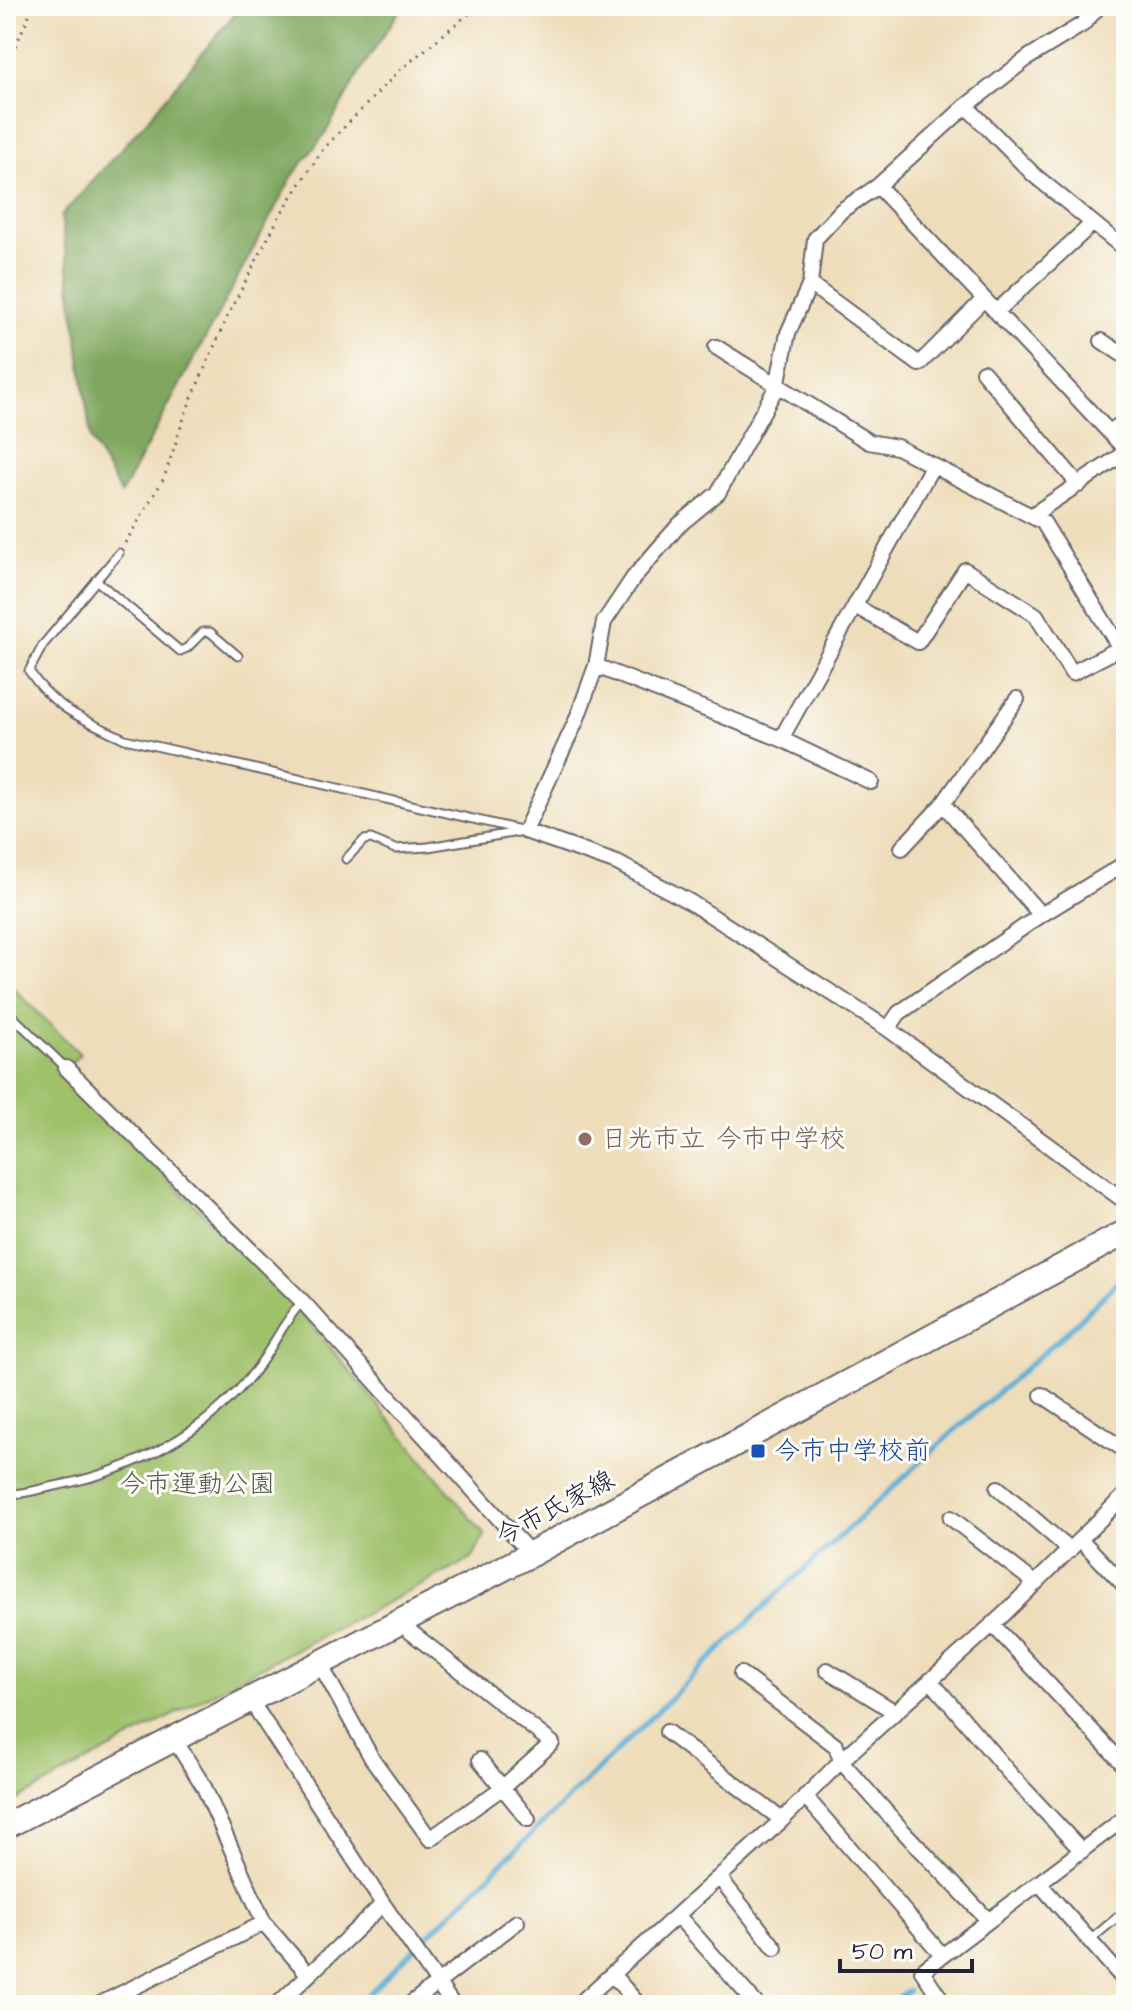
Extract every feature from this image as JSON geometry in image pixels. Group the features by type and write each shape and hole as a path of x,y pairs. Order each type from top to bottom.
{"main road":[{"name":"今市氏家線","path":"6,1826 531,1554 1126,1232"}],"street":[{"path":"1099,6 1083,24 1029,57 966,106 878,186 842,210 815,239 810,284 788,333 777,386 718,493 679,525 634,577 604,622 596,666 576,721 525,831 643,875 690,902 888,1029 1126,1202"},
{"path":"966,106 1034,175 1126,250"},
{"path":"878,186 1126,451 1031,516"},
{"path":"996,312 1093,223"},
{"path":"810,284 919,364 984,299"},
{"path":"1102,341 1126,357"},
{"path":"716,347 869,442 897,447 1043,522 1124,650 1072,673 1036,615 965,570 918,642 855,606"},
{"path":"983,372 1079,485"},
{"path":"1109,432 1126,421"},
{"path":"781,739 933,465"},
{"path":"596,666 781,739 871,782"},
{"path":"902,848 943,804 1017,699"},
{"path":"943,804 1041,915"},
{"path":"888,1029 899,1013 1041,915 1126,863"},
{"path":"66,1068 303,1302 531,1554"},
{"path":"1042,1395 1126,1451"},
{"path":"998,1488 1076,1545 1126,1587"},
{"path":"578,2005 782,1820 841,1761 1076,1545 1126,1494"},
{"path":"951,1518 1035,1583"},
{"path":"319,1662 371,1757 430,1839 502,1788 552,1743 398,1622"},
{"path":"992,1624 1126,1767"},
{"path":"827,1670 895,1712"},
{"path":"741,1674 836,1746 841,1761 988,1920"},
{"path":"930,1680 1011,1775 1082,1851"},
{"path":"249,1698 383,1904 453,2005"},
{"path":"667,1732 782,1820"},
{"path":"173,1737 204,1787 264,1923 308,1974"},
{"path":"480,1760 528,1819"},
{"path":"805,1796 942,1955"},
{"path":"945,2005 922,1971 1126,1817"},
{"path":"719,1877 775,1948"},
{"path":"1039,1883 1126,1982"},
{"path":"277,2005 383,1904"},
{"path":"677,1915 757,2005"},
{"path":"409,2005 517,1922"},
{"path":"98,2005 264,1923"},
{"path":"612,1974 639,2005"}],"lane":[{"path":"119,553 43,645 29,671 51,700 70,714 125,739 525,831"},
{"path":"96,580 180,651 203,632 210,632 238,656"},
{"path":"346,859 364,840 371,839 395,849 406,849 525,831"},
{"path":"6,1010 66,1068"},
{"path":"8,1496 94,1479 175,1442 202,1423 258,1368 286,1319 303,1302"},
{"path":"1090,1940 1126,1910"}],"path":[{"path":"6,68 33,6"},
{"path":"119,553 164,478 187,409 228,315 280,215 323,149 399,71 478,6"}],"green space":[{"path":"241,6 403,6 362,68 325,134 292,177 121,494 91,440 61,216 149,118"},
{"name":"今市運動公園","path":"6,981 80,1054 60,1074 245,1254 315,1329 485,1535 472,1559 261,1667 6,1806"}],"waterway":[{"path":"357,2005 774,1597 1068,1331 1126,1273"},
{"path":"890,2005 908,1991"}],"place":[{"name":"日光市立 今市中学校","path":"585,1139"},
{"name":"今市中学校前","path":"758,1451"}]}
